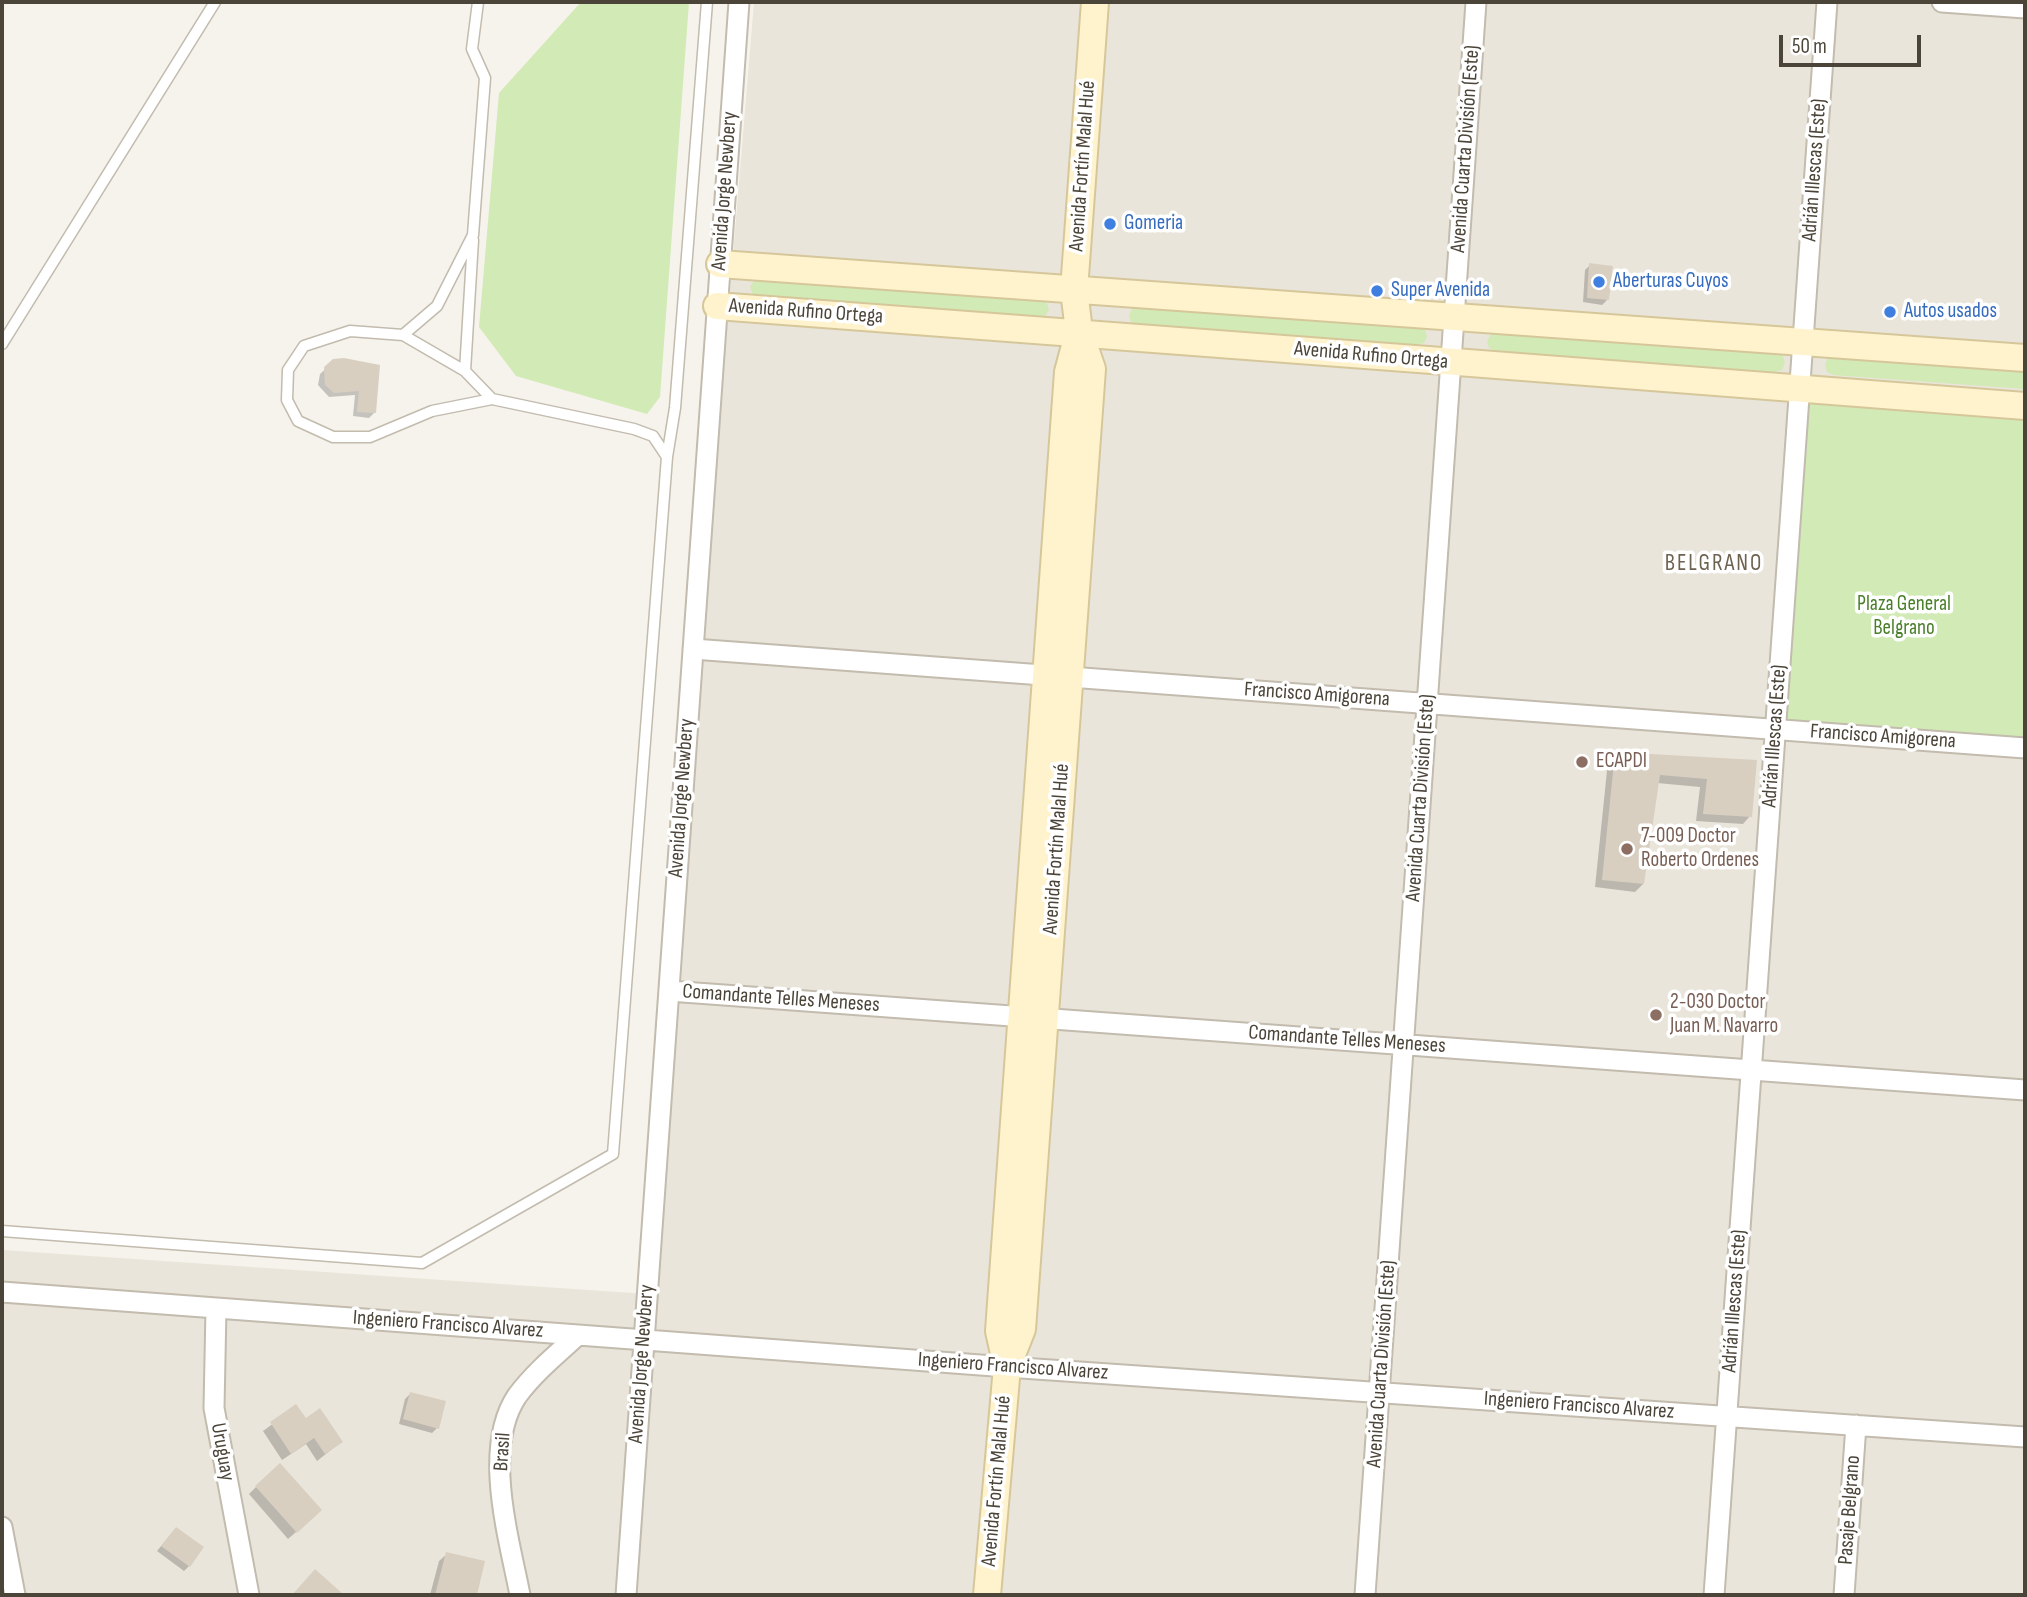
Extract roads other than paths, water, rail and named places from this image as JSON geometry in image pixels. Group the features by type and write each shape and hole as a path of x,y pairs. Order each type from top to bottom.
{"main road":[{"name":"Avenida Fortín Malal Hué","path":"987,1595 1007,1367 1022,1329 1033,1017 1058,676 1092,369 1079,331 1074,290 1095,2"},
{"name":"Avenida Rufino Ortega","path":"720,264 2025,358"},
{"name":"Avenida Rufino Ortega","path":"717,306 1079,331 1451,363 2025,406"}],"street":[{"name":"Avenida Jorge Newbery","path":"626,1595 739,2"},
{"name":"Avenida Cuarta División (Este)","path":"1366,1595 1476,2"},
{"name":"Adrián Illescas (Este)","path":"1714,1595 1827,2"},
{"path":"1942,2 2025,8"},
{"name":"Francisco Amigorena","path":"693,649 2025,748"},
{"name":"Comandante Telles Meneses","path":"669,991 2025,1090"},
{"name":"Ingeniero Francisco Alvarez","path":"2,1292 1007,1367 2025,1437"},
{"name":"Uruguay","path":"216,1308 214,1408 249,1595"},
{"name":"Brasil","path":"520,1595 501,1484 499,1443 516,1398 578,1335"},
{"name":"Pasaje Belgrano","path":"1844,1595 1856,1425"},
{"path":"2,1527 15,1595"}],"lane":[{"path":"2,344 215,2"},
{"path":"465,371 485,78 472,49 478,2"},
{"path":"2,1231 422,1262 612,1154 667,457 676,408 707,2"},
{"path":"403,335 437,306 473,236"},
{"path":"492,399 465,371 403,335 350,331 304,346 288,370 287,400 298,421 333,437 370,437 432,411 492,399 634,429 653,436 667,457"}],"place":[{"name":"Gomeria","path":"1110,224"},
{"name":"Aberturas Cuyos","path":"1599,282"},
{"name":"Super Avenida","path":"1377,291"},
{"name":"Autos usados","path":"1890,312"},
{"name":"ECAPDI","path":"1582,762"},
{"name":"7-009 Doctor Roberto Ordenes","path":"1627,849"},
{"name":"2-030 Doctor Juan M. Navarro","path":"1656,1015"}],"district":[{"name":"BELGRANO","path":"1714,564"}],"park label":[{"name":"Plaza General Belgrano","path":"1904,617"}]}
